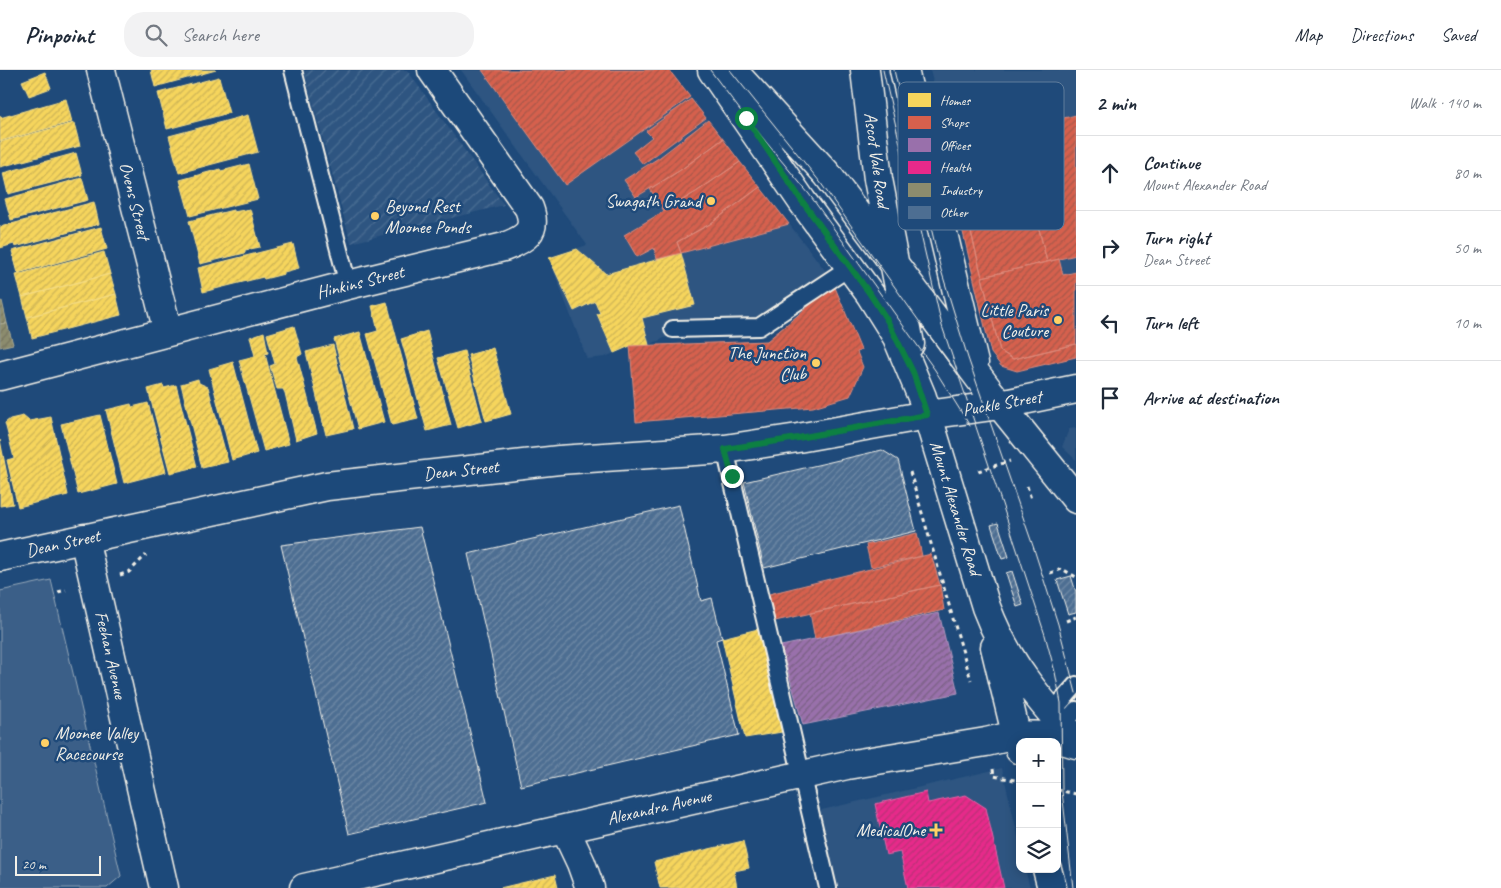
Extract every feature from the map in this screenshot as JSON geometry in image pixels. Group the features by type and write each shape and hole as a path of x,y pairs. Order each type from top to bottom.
{"street":[{"name":"Ovens Street","path":"101,70 168,332"},
{"name":"Hinkins Street","path":"0,376 348,285 504,247 523,239 531,230 532,216 524,200 432,70"},
{"name":"Mount Alexander Road","path":"712,70 802,201 870,294 897,337 925,406 995,631 1026,683 1068,727"},
{"path":"732,70 827,174 978,378 1076,499"},
{"name":"Ascot Vale Road","path":"865,70 878,179 893,262 925,406"},
{"path":"942,230 978,378"},
{"name":"Puckle Street","path":"925,406 1000,405 1076,389"},
{"name":"Dean Street","path":"0,557 327,486 559,460 725,449 798,438 925,406"},
{"name":"Feehan Avenue","path":"84,538 164,888"},
{"path":"986,607 1017,738"},
{"path":"1041,738 1050,736 1068,727"},
{"name":"Alexandra Avenue","path":"304,888 375,880 565,829 847,765 986,742 1016,743"},
{"path":"565,829 590,888"},
{"path":"1048,873 1052,888"}],"lane":[{"path":"293,70 348,285"},
{"path":"673,329 759,326 850,267"},
{"path":"725,449 828,888"},
{"path":"1068,727 1076,685"}],"path":[{"path":"978,472 1016,460"},
{"path":"910,472 972,682"},
{"path":"1026,484 1031,499"},
{"path":"58,592 130,572 147,554"},
{"path":"1050,574 1062,569 1076,576"},
{"path":"1066,621 1076,617"},
{"path":"1061,791 1076,794"}],"shaded area":[{"path":"304,70 407,70 504,205 351,243"},
{"path":"461,70 669,70 828,274 762,320 700,322 649,345 630,346 605,357 587,359 549,258 587,245"},
{"path":"930,70 1076,70 1076,348 999,356 969,230 1064,230 1064,82 933,82"},
{"path":"1076,428 1076,460 1062,447 1069,429"},
{"name":"Moonee Valley Racecourse","path":"51,580 121,876 107,888 0,888 0,591"},
{"path":"1002,768 1016,828 1016,873 1026,873 1030,888 834,888 817,811"}],"building: Homes":[{"path":"151,70 216,70 155,87"},
{"path":"45,72 51,88 29,96 22,81"},
{"path":"219,77 229,113 167,129 158,93"},
{"path":"66,99 72,122 0,141 0,118"},
{"path":"248,115 258,152 179,173 169,136"},
{"path":"74,123 80,146 0,167 0,142"},
{"path":"76,153 82,175 8,194 3,173"},
{"path":"249,164 258,199 190,216 180,180 220,169 221,171"},
{"path":"82,178 88,200 11,220 5,199"},
{"path":"94,202 99,224 15,247 14,244 0,248 0,227"},
{"path":"250,209 260,247 245,250 245,253 200,264 189,221 233,210 233,212"},
{"path":"101,227 107,249 18,273 12,251"},
{"path":"293,244 299,268 264,279 263,277 203,292 198,268"},
{"path":"577,249 606,274 681,253 695,305 642,318 649,345 630,346 614,353 597,314 600,313 595,301 574,311 549,258"},
{"path":"104,252 110,274 22,297 16,275"},
{"path":"110,274 116,294 27,317 22,297"},
{"path":"116,294 121,315 32,338 27,317"},
{"path":"387,302 418,419 392,425 367,334 378,331 372,306"},
{"path":"294,326 302,354 297,357 317,433 296,440 285,393 283,389 277,389 270,366 275,364 267,334"},
{"path":"427,331 451,425 427,431 401,339"},
{"path":"264,332 268,353 265,354 289,444 264,451 239,360 255,356 250,337"},
{"path":"360,332 384,422 358,429 334,339"},
{"path":"333,345 353,429 326,435 306,352"},
{"path":"493,348 511,414 486,421 468,355"},
{"path":"464,351 482,421 458,428 438,358"},
{"path":"233,362 257,453 232,460 209,369"},
{"path":"198,379 199,383 208,387 228,462 202,468 181,384"},
{"path":"163,385 164,388 176,385 197,467 170,473 148,389"},
{"path":"148,403 166,472 124,483 106,410 131,404 132,407"},
{"path":"100,415 117,484 78,494 61,424"},
{"path":"23,416 29,421 51,417 68,495 18,507 7,460 14,458 5,423 10,419"},
{"path":"0,440 13,504 0,506"},
{"path":"758,629 782,732 745,738 722,638"},
{"path":"743,841 749,868 734,871 737,888 660,888 654,862"},
{"path":"555,875 558,888 500,888"}],"building: Shops":[{"path":"482,70 669,70 690,97 565,185"},
{"path":"691,99 706,118 643,164 633,152 652,137 646,131"},
{"path":"1076,115 1076,255 1047,262 1039,230 1064,230 1064,118"},
{"path":"708,120 723,139 679,171 636,197 624,180 660,157"},
{"path":"723,139 740,162 664,211 650,189 679,171"},
{"name":"Swagath Grand","path":"740,162 760,187 710,224 677,242 681,253 657,259 654,248 637,257 624,235 696,192"},
{"path":"760,187 789,224 681,253 677,242 710,224"},
{"path":"962,230 970,230 1000,351 1013,359 1076,344 1076,357 1017,371 1001,366 991,353"},
{"path":"971,230 1039,230 1047,262 982,277"},
{"path":"1059,259 1063,275 1076,272 1076,344 1013,359 1000,351 982,277"},
{"path":"834,285 861,350 857,352 863,367 850,396 813,407 636,422 630,346 767,341"},
{"path":"917,533 922,556 871,567 866,545"},
{"path":"931,554 940,585 775,621 769,594"},
{"path":"940,585 944,610 815,639 810,613"}],"building: Offices":[{"path":"939,613 958,693 803,725 781,646"}],"building: Health":[{"name":"MedicalOne","path":"926,792 928,803 966,795 986,808 1004,888 908,888 900,852 886,855 875,804"}],"building: Industry":[{"path":"2,301 7,323 0,324 0,302"},
{"path":"7,323 13,344 0,347 0,324"}],"building: Other":[{"path":"882,450 898,460 916,531 764,568 744,482"},
{"path":"679,505 701,601 712,598 722,638 716,640 739,735 521,786 468,554"},
{"path":"998,523 1009,557 1002,559 991,525"},
{"path":"420,527 487,802 349,834 281,545"},
{"path":"1012,571 1023,605 1017,607 1006,573"},
{"path":"1071,576 1076,592 1076,612 1068,614 1057,580"}],"tram line":[{"path":"710,70 746,118 809,194 935,370 970,426"},
{"path":"730,70 820,182 951,366"},
{"path":"883,70 898,135"},
{"path":"894,70 898,87"},
{"path":"920,230 942,326 1045,635 1055,672 1061,703 1062,791 1073,888"},
{"path":"932,230 941,270 968,358 1033,546 1058,624 1076,693"}],"place":[{"name":"Swagath Grand","path":"711,201"},
{"name":"Beyond Rest Moonee Ponds","path":"375,216"},
{"name":"Little Paris Couture","path":"1058,320"},
{"name":"The Junction Club","path":"816,363"},
{"name":"Moonee Valley Racecourse","path":"45,743"},
{"name":"MedicalOne","path":"936,830"}],"route":[{"path":"732,476 725,449 927,415 922,396 905,353 887,320 802,201 746,118"}]}
